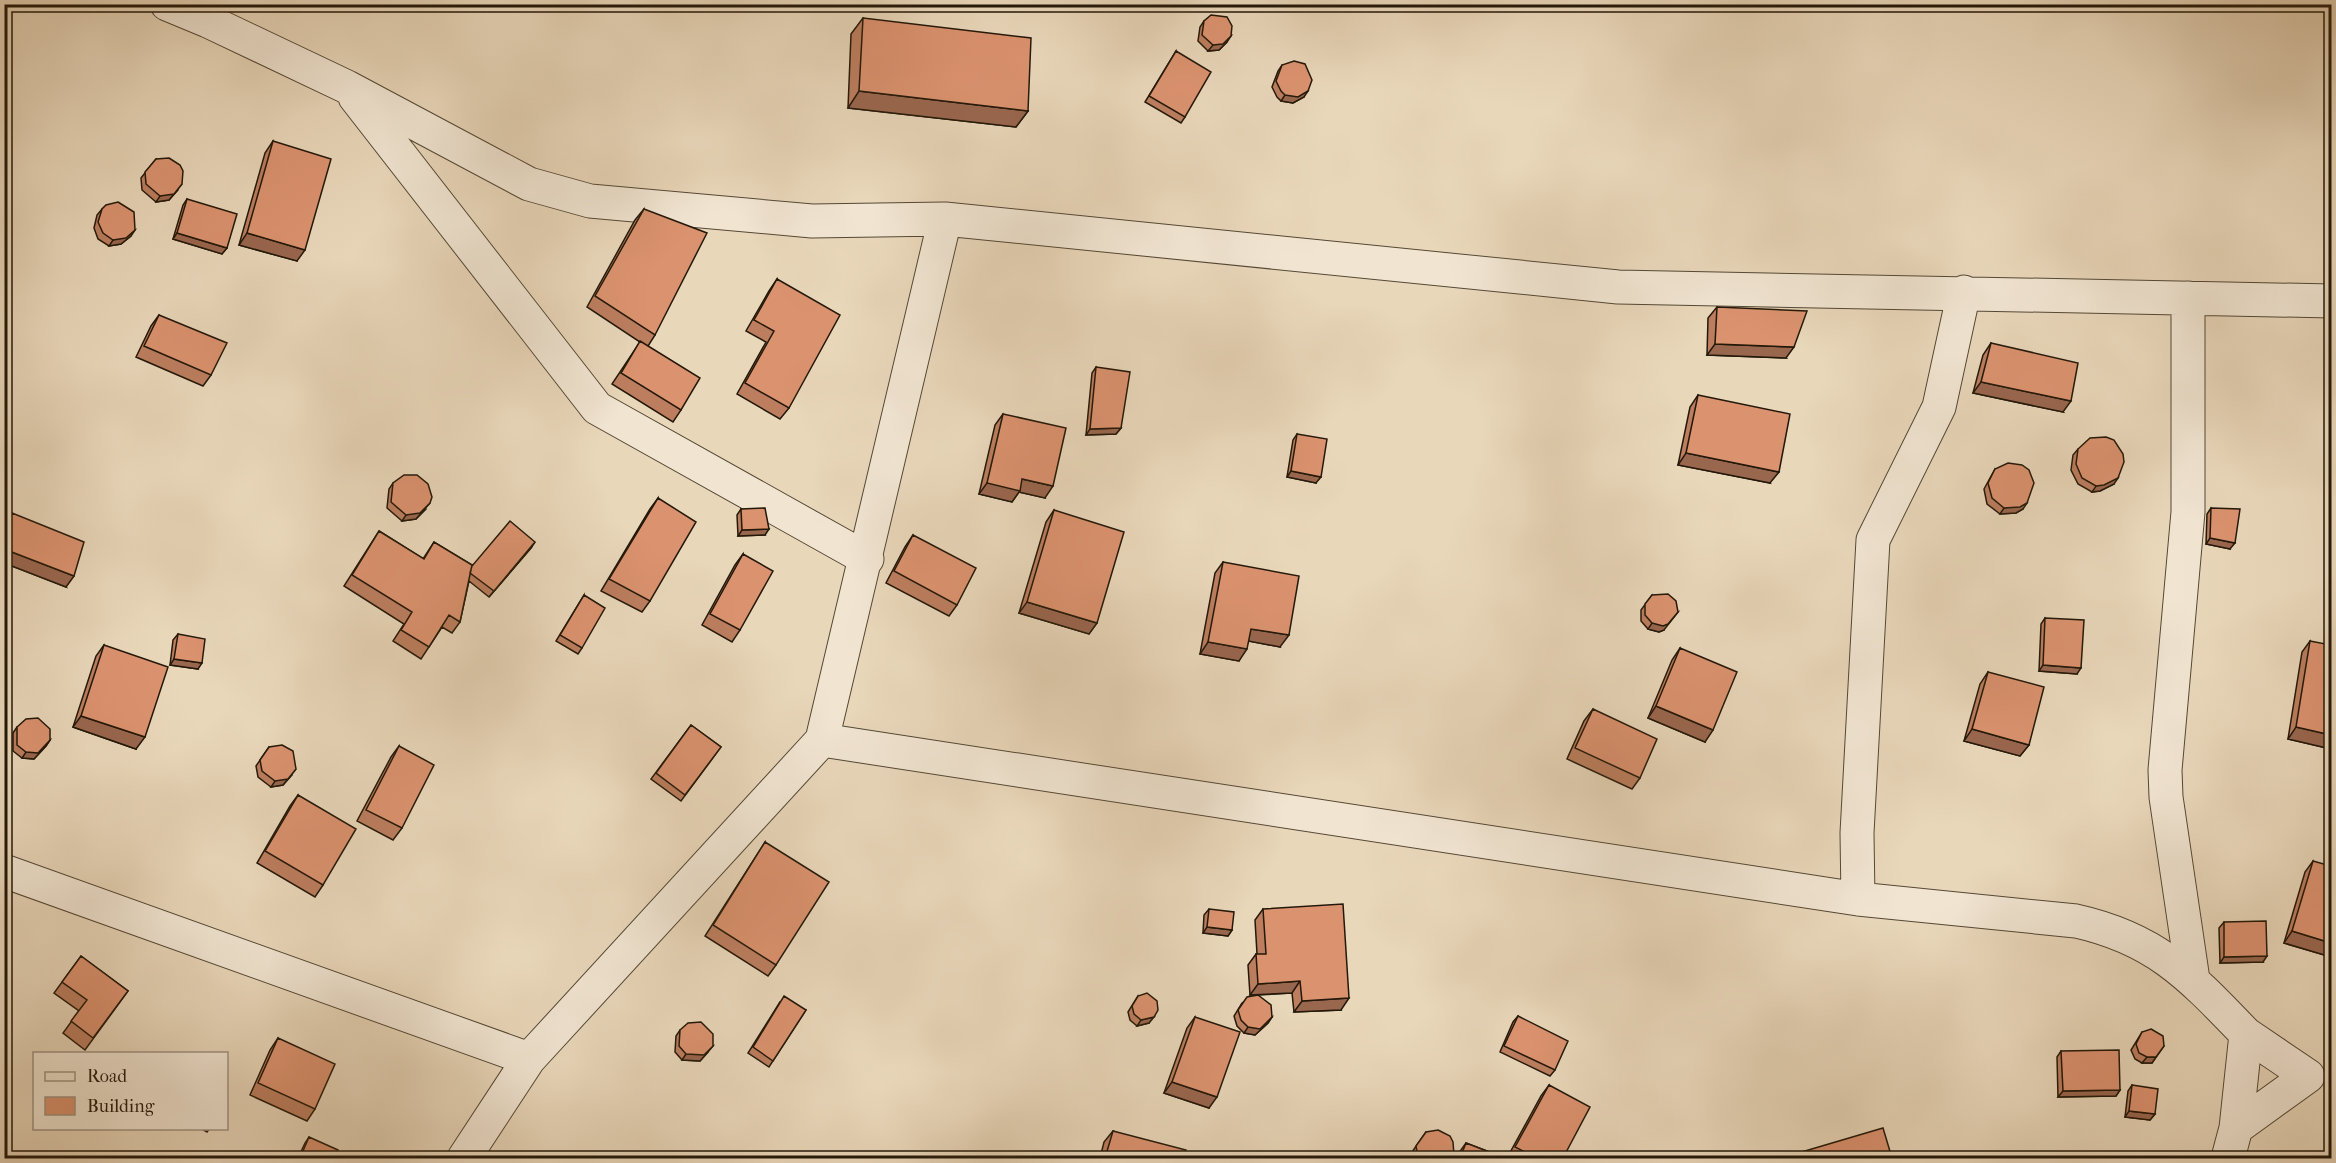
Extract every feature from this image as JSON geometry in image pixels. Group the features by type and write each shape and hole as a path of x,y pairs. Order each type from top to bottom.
{"street":[{"path":"167,4 347,87 529,184 560,195 590,201 812,221 945,219 1618,287 2331,301"},
{"path":"347,87 597,408 607,416 867,559"},
{"path":"464,1158 529,1059 822,741 867,559 945,219"},
{"path":"1858,899 1857,833 1872,540 1939,407 1964,292"},
{"path":"2188,298 2188,512 2165,770 2166,797 2193,980"},
{"path":"822,741 1858,899 2076,921 2107,928 2155,951 2193,980 2246,1034 2319,1074 2232,1143"},
{"path":"4,871 529,1059"},
{"path":"2232,1143 2246,1034"}],"building":[{"path":"1211,15 1227,17 1232,26 1231,36 1223,44 1213,45 1202,35 1204,21"},
{"path":"863,18 1031,38 1028,111 859,91"},
{"path":"1176,51 1211,72 1185,117 1149,96"},
{"path":"1294,61 1305,64 1312,80 1308,91 1298,97 1285,95 1276,81 1282,65"},
{"path":"273,141 331,159 305,250 247,233"},
{"path":"169,158 180,165 183,171 182,184 174,194 160,196 146,184 145,172 156,159"},
{"path":"187,199 237,214 227,248 177,233"},
{"path":"118,202 134,212 135,230 126,238 113,240 103,233 98,222 102,209 106,205"},
{"path":"644,209 707,233 655,335 595,296"},
{"path":"777,279 840,315 789,408 745,383 774,331 754,320"},
{"path":"1717,307 1807,311 1794,347 1715,344"},
{"path":"159,315 227,343 211,375 144,346"},
{"path":"640,341 700,378 681,410 621,373"},
{"path":"1991,343 2078,363 2071,401 1981,382"},
{"path":"1096,367 1130,372 1121,428 1090,429"},
{"path":"1698,395 1790,414 1779,472 1686,453"},
{"path":"1003,414 1066,428 1053,486 1022,479 1020,491 987,483"},
{"path":"1297,434 1327,439 1321,477 1291,471"},
{"path":"2106,437 2114,440 2123,454 2124,462 2118,478 2096,486 2082,478 2076,464 2078,449 2090,438"},
{"path":"2008,463 2022,465 2029,470 2034,483 2027,503 2020,507 2004,508 1992,498 1988,483 1995,469"},
{"path":"404,475 417,475 428,484 432,497 430,503 420,513 406,515 391,502 393,483"},
{"path":"658,498 696,522 650,601 609,579"},
{"path":"765,508 769,529 742,530 741,509"},
{"path":"2211,508 2240,509 2235,543 2210,538"},
{"path":"1054,510 1124,532 1097,623 1027,602"},
{"path":"12,513 84,542 74,576 4,549 4,539"},
{"path":"510,521 535,542 494,591 470,573 472,566"},
{"path":"379,531 424,559 434,542 472,565 460,622 449,615 429,647 401,630 412,612 352,575"},
{"path":"913,535 976,568 957,605 894,571"},
{"path":"743,554 773,571 740,630 710,614"},
{"path":"1223,562 1299,576 1289,635 1251,629 1247,649 1208,642"},
{"path":"1668,594 1676,601 1678,612 1668,624 1663,626 1652,623 1645,615 1645,604 1652,595"},
{"path":"584,595 605,608 582,648 560,635"},
{"path":"2045,618 2084,620 2081,668 2043,665"},
{"path":"178,634 205,639 202,663 174,659"},
{"path":"2310,641 2331,645 2331,735 2296,727"},
{"path":"104,645 168,667 145,737 81,716"},
{"path":"1680,648 1737,672 1713,730 1656,706"},
{"path":"1988,672 2044,687 2029,745 1972,729"},
{"path":"1593,709 1657,739 1640,778 1575,748"},
{"path":"38,718 50,729 50,740 38,753 26,752 17,745 17,727 26,719"},
{"path":"691,725 721,747 685,795 656,773"},
{"path":"282,745 293,751 296,769 288,779 275,781 262,771 260,760 269,747"},
{"path":"399,746 434,765 402,828 366,810"},
{"path":"298,795 356,829 323,885 265,851"},
{"path":"765,842 829,882 776,965 713,925"},
{"path":"2313,861 2331,866 2331,943 2292,931"},
{"path":"1343,904 1349,998 1302,1001 1300,981 1258,984 1256,954 1266,954 1263,909"},
{"path":"1209,909 1234,912 1232,930 1207,927"},
{"path":"2266,921 2267,956 2224,957 2224,922"},
{"path":"81,956 128,991 93,1038 71,1021 87,1000 62,982"},
{"path":"1147,993 1157,1001 1158,1010 1154,1017 1141,1020 1134,1014 1132,1006 1138,996"},
{"path":"1258,995 1271,1005 1272,1017 1260,1029 1248,1027 1241,1020 1238,1010 1247,997"},
{"path":"784,996 806,1010 773,1061 753,1047"},
{"path":"1518,1016 1568,1041 1555,1070 1504,1046"},
{"path":"1195,1017 1240,1032 1217,1097 1172,1082"},
{"path":"701,1022 713,1034 713,1046 704,1055 686,1054 679,1046 680,1030 688,1023"},
{"path":"2151,1029 2163,1036 2164,1046 2156,1057 2147,1057 2139,1053 2136,1044 2142,1032"},
{"path":"278,1038 335,1064 315,1109 258,1083"},
{"path":"2119,1050 2120,1090 2063,1091 2061,1051"},
{"path":"1549,1085 1590,1107 1563,1158 1537,1158 1515,1147"},
{"path":"2132,1085 2158,1089 2155,1114 2129,1111"},
{"path":"1883,1128 1892,1158 1789,1158 1788,1156"},
{"path":"1438,1130 1450,1136 1454,1155 1451,1158 1418,1157 1416,1146 1426,1132"},
{"path":"1113,1131 1186,1150 1184,1158 1105,1158"},
{"path":"309,1137 338,1150 335,1158 300,1158"},
{"path":"1466,1143 1505,1158 1460,1158"}]}
